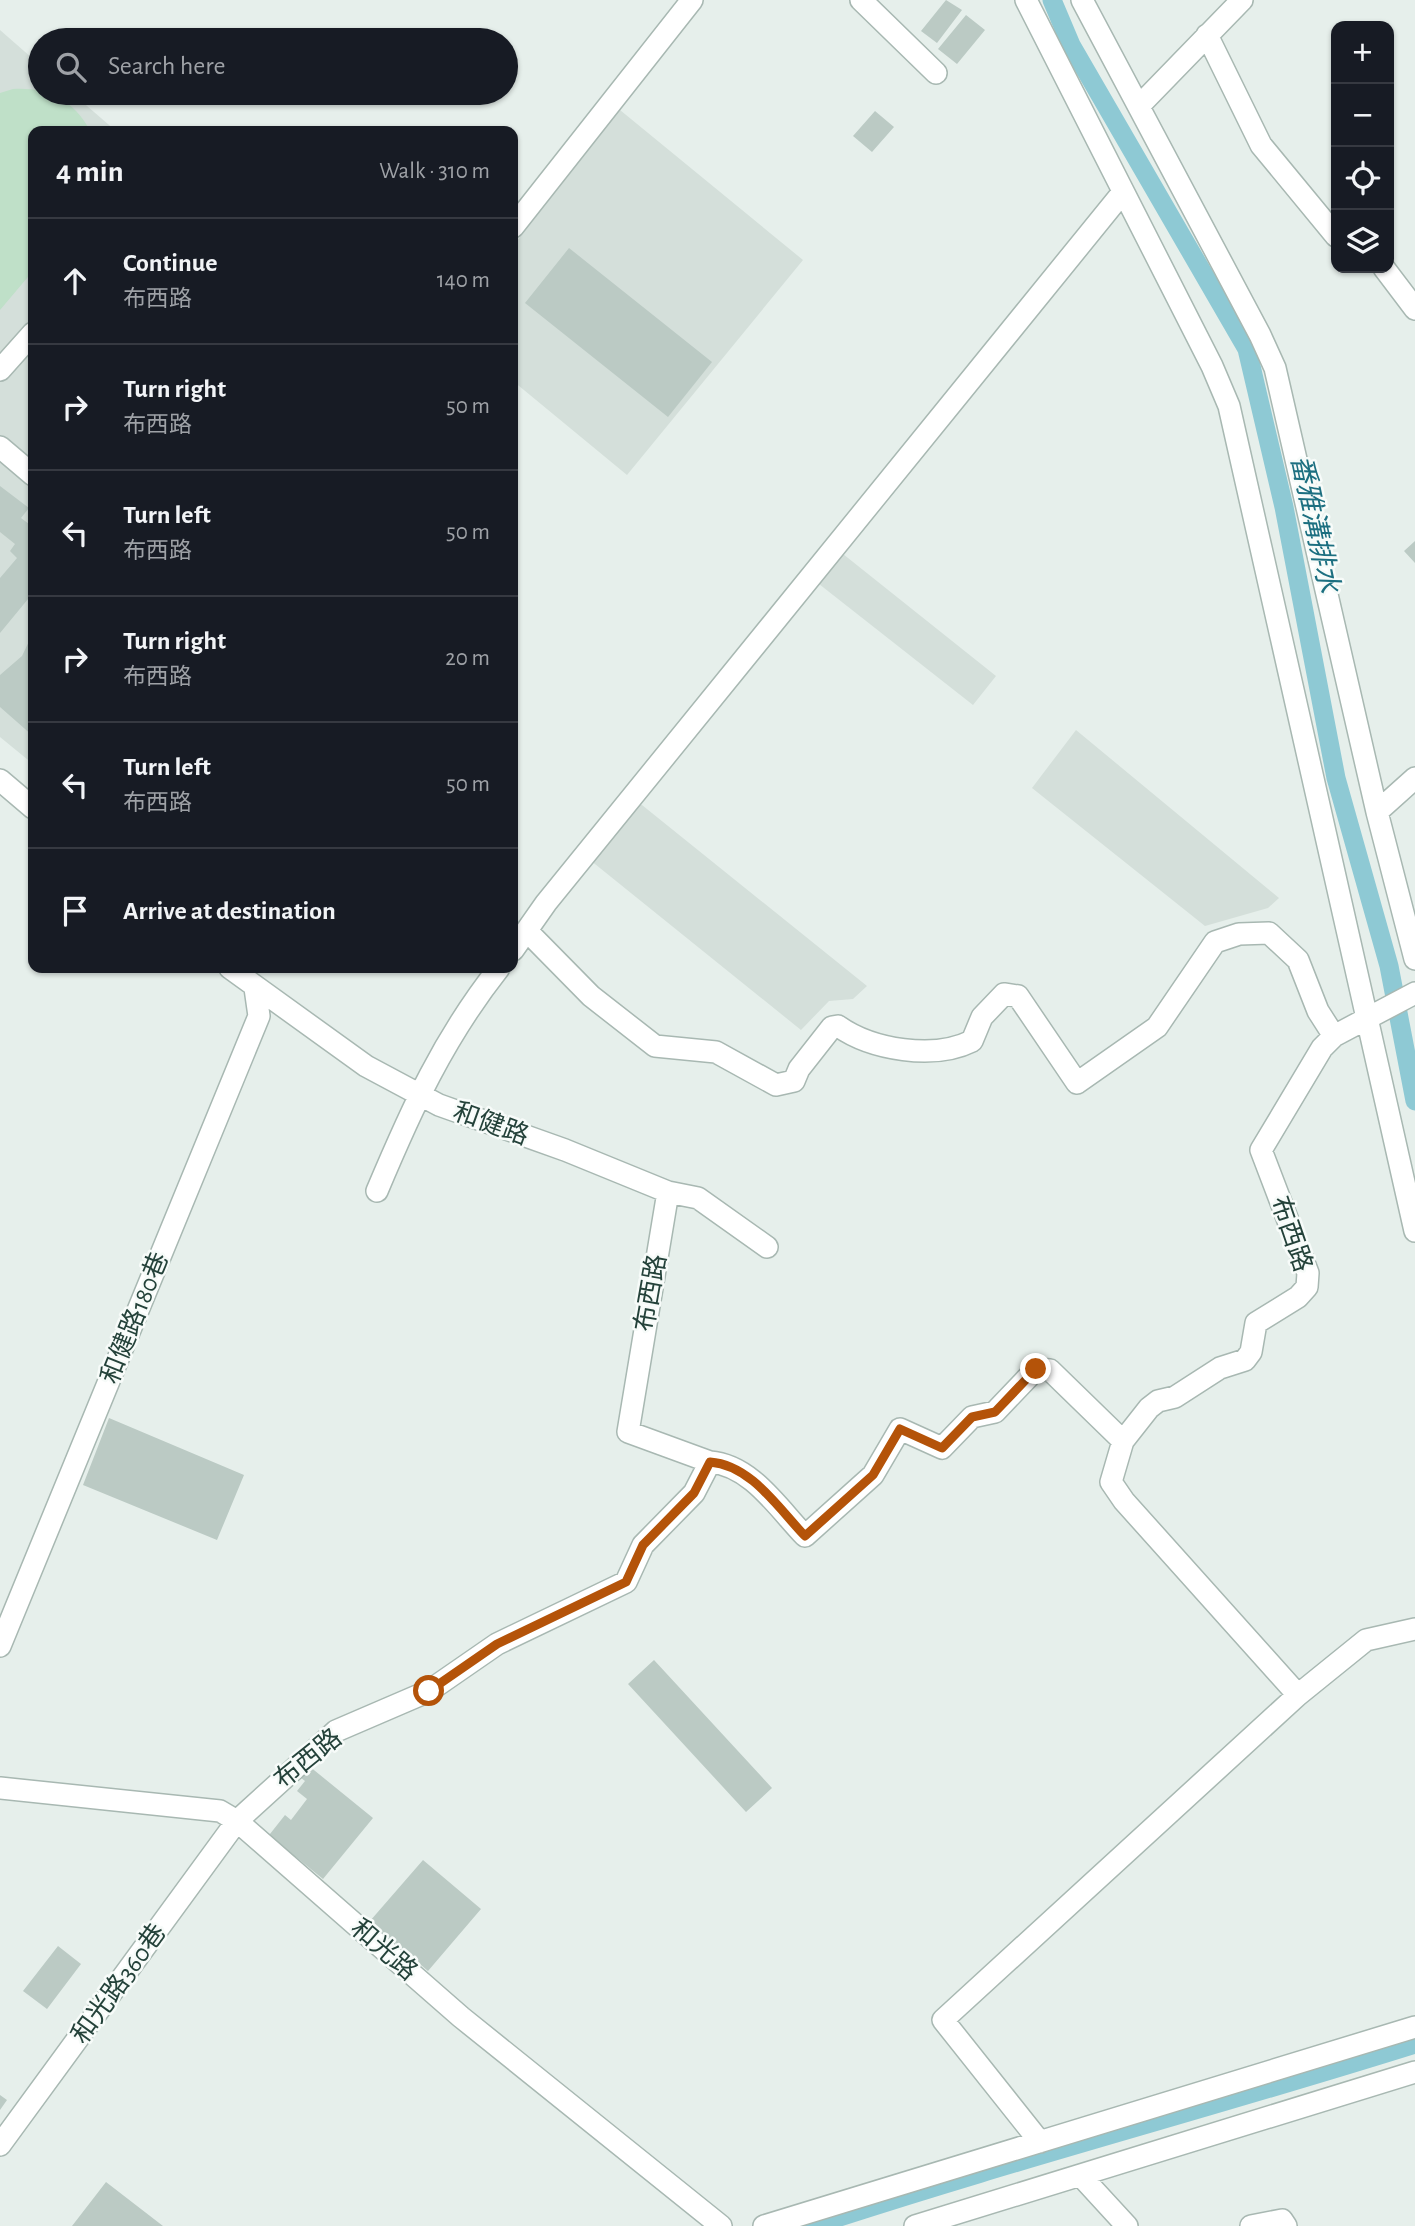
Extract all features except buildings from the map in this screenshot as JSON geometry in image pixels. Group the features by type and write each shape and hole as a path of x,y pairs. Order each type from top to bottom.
{"street":[{"path":"518,221 692,0"},
{"path":"861,0 936,73"},
{"path":"1026,0 1212,366 1229,406 1370,1016 1415,1231"},
{"path":"1082,0 1140,105 1275,368 1377,812 1415,959"},
{"path":"1140,105 1242,0"},
{"path":"1207,35 1261,145 1331,230"},
{"path":"518,943 546,903 1123,192"},
{"path":"1388,273 1415,309"},
{"path":"0,370 28,339"},
{"path":"0,447 28,471"},
{"path":"1377,812 1415,778"},
{"path":"0,780 28,804"},
{"path":"527,931 591,996 655,1046 716,1052 776,1085 794,1081 799,1069 832,1027 838,1026 852,1036 880,1045 941,1051 958,1048 972,1041 982,1017 1004,994 1018,996 1077,1083 1152,1032 1215,942 1239,934 1269,933 1298,960 1318,1011 1334,1036 1413,995"},
{"name":"和健路","path":"236,973 366,1066 439,1105 565,1150 668,1192 698,1198 767,1247"},
{"path":"377,1191 418,1094 463,1013 495,973"},
{"name":"和健路180巷","path":"0,1646 259,1016 255,988"},
{"name":"布西路","path":"1298,1695 1124,1501 1111,1482 1123,1441 1158,1401 1175,1396 1220,1368 1245,1360 1251,1352 1256,1323 1298,1297 1307,1287 1308,1273 1261,1150 1289,1108 1305,1073 1334,1036"},
{"name":"布西路","path":"668,1192 628,1432 710,1462 727,1463 746,1474 805,1536 873,1475 900,1429 942,1448 972,1417 995,1412 1036,1369 1050,1370 1123,1441"},
{"name":"布西路","path":"237,1821 336,1731 429,1691 497,1644 626,1582 643,1545 694,1493 710,1462"},
{"path":"1040,2142 943,2020 1298,1695 1366,1640 1415,1629"},
{"name":"和光路","path":"0,1788 220,1811 237,1821 461,2017 721,2226"},
{"name":"和光路360巷","path":"0,2145 237,1821"},
{"path":"764,2226 1415,2027"},
{"path":"915,2226 1415,2072"},
{"path":"1081,2176 1127,2226"},
{"path":"1251,2226 1282,2220 1286,2226"}],"shaded area":[{"path":"0,30 28,54 28,105 86,105 110,126 28,126 28,760 0,737"},
{"path":"620,110 803,260 627,475 518,385 518,240"},
{"path":"843,554 996,676 973,705 819,584"},
{"path":"1076,730 1279,898 1268,908 1205,926 1032,788"},
{"path":"637,801 867,986 853,999 829,1001 801,1030 590,860"}],"green space":[{"path":"13,89 28,89 28,105 69,105 87,126 28,126 28,277 0,310 0,93"}],"waterway":[{"name":"番雅溝排水","path":"1052,0 1071,45 1247,349 1284,507 1336,778 1389,966 1415,1101"},
{"path":"812,2226 1415,2044"}],"route":[{"path":"429,1691 497,1644 626,1582 643,1545 694,1493 710,1462 727,1463 746,1474 805,1536 873,1475 900,1429 942,1448 972,1417 995,1412 1036,1369"}]}
